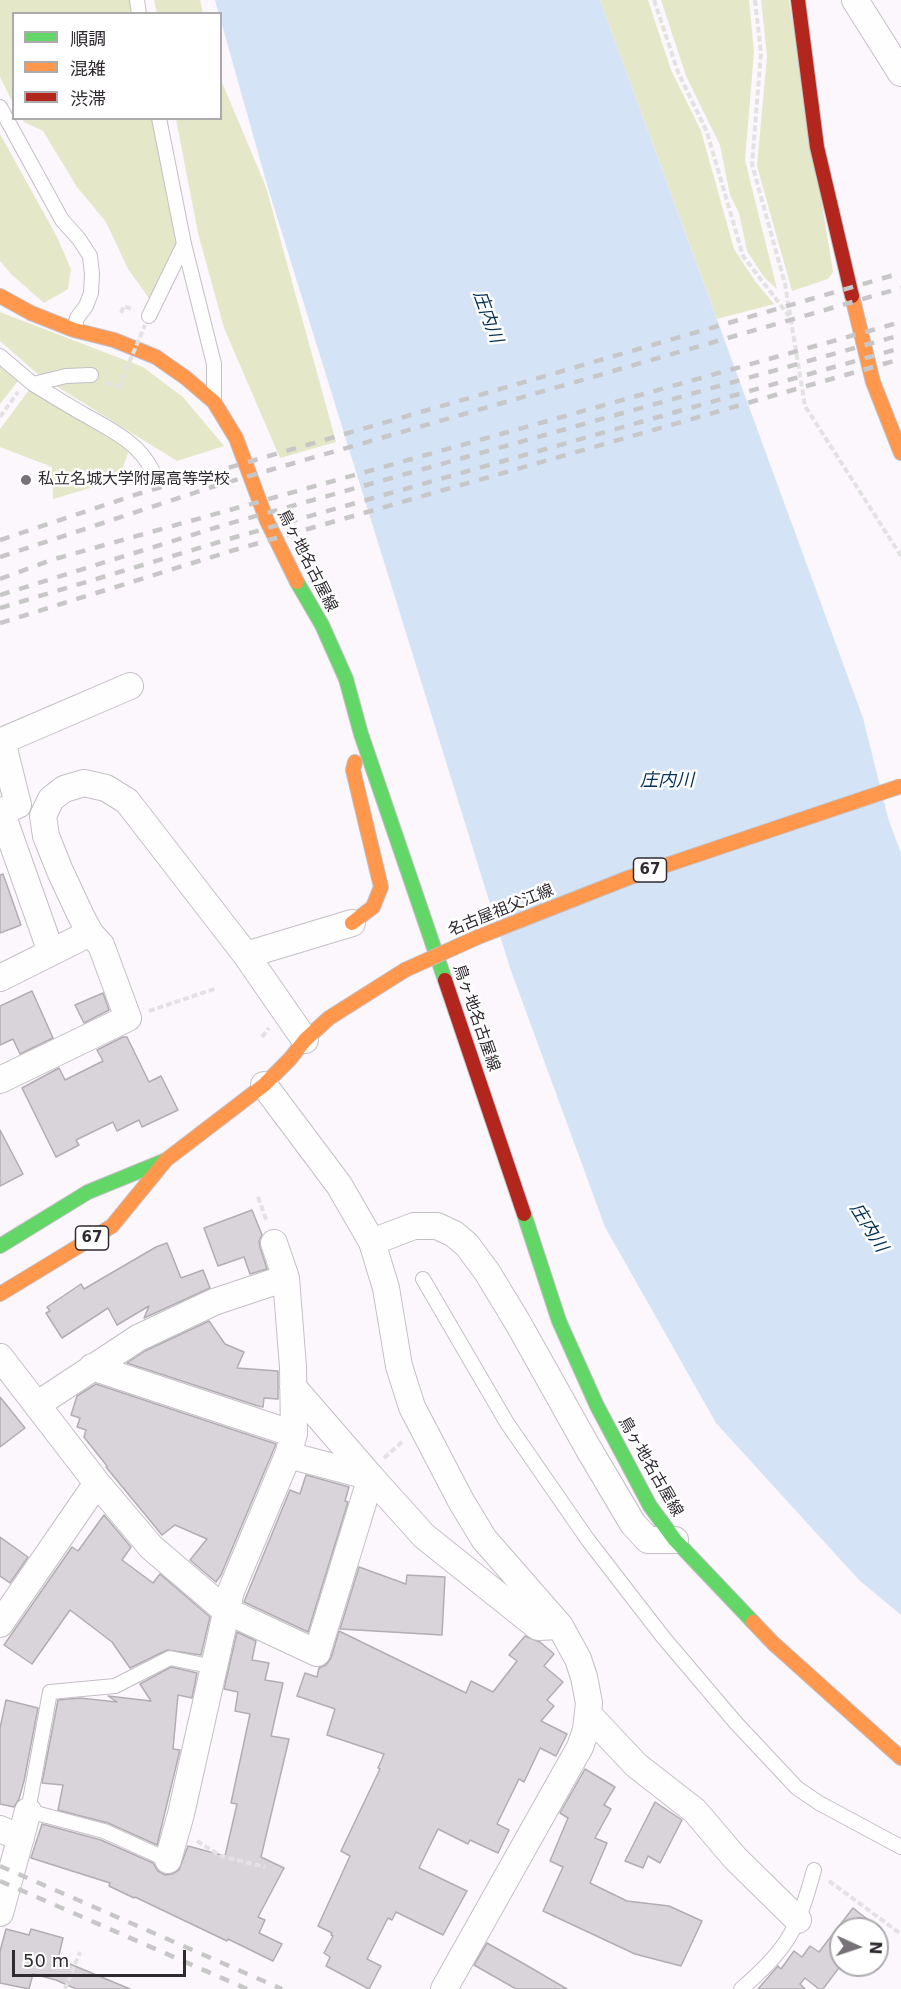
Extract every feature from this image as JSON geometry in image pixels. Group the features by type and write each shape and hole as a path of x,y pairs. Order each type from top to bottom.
{"main road":[{"path":"798,0 817,147 873,382 901,453"},
{"name":"鳥ヶ地名古屋線","path":"0,296 31,314 74,330 114,340 156,357 214,402 236,438 267,520 289,569 322,626 346,679 362,734 484,1091 559,1321 602,1416 650,1506 675,1540 773,1643 901,1758"},
{"path":"352,923 373,907 381,887 353,770 362,734"},
{"name":"名古屋祖父江線","path":"0,1294 112,1226 166,1160 264,1085 305,1040 330,1018 405,970 478,937 628,878 901,786"},
{"name":"名古屋祖父江線","path":"0,1246 88,1192 166,1160"}],"street":[{"path":"855,0 901,73"},
{"path":"51,952 0,811 18,805 2,741 130,686"},
{"path":"0,1080 128,1018 101,945 90,933 46,836 44,816 51,799 64,789 84,783 106,788 127,801 246,955 305,1040"},
{"path":"246,955 352,923"},
{"path":"0,978 90,933"},
{"path":"264,1085 339,1185 372,1242 390,1305 399,1366 412,1407 461,1501 484,1539 560,1626 578,1659 588,1694 589,1715 586,1730 575,1756 444,1989"},
{"path":"372,1242 414,1226 437,1226 454,1233 468,1245 518,1323 633,1524 648,1540 675,1540"},
{"path":"168,1860 214,1667 225,1610 291,1444 293,1387 286,1278 274,1244"},
{"path":"38,1404 138,1338 214,1302 286,1278"},
{"path":"0,1357 97,1483 151,1546 225,1610 317,1653 369,1474"},
{"path":"92,1367 369,1474"},
{"path":"293,1387 424,1536 538,1627 560,1626"},
{"path":"0,1624 97,1483"},
{"path":"589,1715 636,1765 695,1811 735,1858 798,1920"},
{"path":"0,1913 10,1834 28,1811"}],"lane":[{"path":"0,106 62,220 80,240 90,256 91,293 87,306 76,318 74,330"},
{"path":"159,120 184,244 214,364 214,402"},
{"path":"147,321 184,244"},
{"path":"0,356 30,381 127,441 147,460 152,470"},
{"path":"30,381 91,375"},
{"path":"423,1279 507,1423 588,1540 663,1636 736,1723 797,1788 819,1803 901,1847"},
{"path":"168,1860 104,1831 28,1811 50,1692 115,1686 170,1658 214,1667"},
{"path":"741,1989 777,1956 791,1936 814,1870"}],"path":[{"path":"654,0 678,72 708,132 743,256 790,317"},
{"path":"755,0 761,53 752,164 784,284 805,406 901,556"},
{"path":"120,387 147,321"},
{"path":"0,417 30,381"},
{"path":"128,1018 216,988"},
{"path":"369,1474 422,1425"},
{"path":"177,1828 221,1856 265,1868"},
{"path":"814,1870 901,1934"},
{"path":"65,1989 80,1952"}],"green space":[{"path":"0,0 131,0 133,12 12,12 12,101 0,77"},
{"path":"154,0 200,0 203,12 157,12"},
{"path":"600,0 648,0 671,70 701,131 734,249 755,281 774,304 717,319"},
{"path":"661,0 749,0 754,52 745,160 777,289 764,277 747,251 739,213 730,195 720,145 686,76"},
{"path":"761,0 789,0 833,272 828,279 792,291 757,166 767,56"},
{"path":"222,82 266,187 336,442 280,458 224,328 198,233 176,120 222,120"},
{"path":"23,120 154,120 180,239 151,301 128,269 106,222 77,187 43,131"},
{"path":"0,134 57,237 71,269 68,289 44,303 11,274 0,261"},
{"path":"0,312 143,367 183,397 224,446 177,461 40,376 0,341"},
{"path":"0,366 18,381 0,404"},
{"path":"29,390 113,438 129,450 122,470 114,481 53,499 52,467 0,447 0,429"}],"water":[{"name":"庄内川","path":"215,0 600,0 863,718 888,818 901,853 901,1615 859,1580 716,1423 605,1227 510,968 268,188 222,25 222,12 218,12"}],"building":[{"path":"3,874 21,925 0,933 0,875"},
{"path":"32,991 53,1038 20,1054 13,1039 0,1045 0,1006"},
{"path":"103,993 109,1010 84,1023 75,1005"},
{"path":"127,1037 149,1082 161,1076 178,1110 142,1127 139,1120 117,1131 113,1122 76,1140 79,1145 56,1157 22,1088 59,1068 65,1080 103,1061 97,1050"},
{"path":"0,1130 23,1174 0,1186"},
{"path":"252,1210 262,1235 259,1241 267,1269 250,1274 244,1257 218,1266 204,1228"},
{"path":"167,1243 181,1278 203,1270 210,1288 144,1318 149,1306 117,1325 108,1308 62,1338 46,1313 50,1311 47,1307 81,1284 84,1289 156,1247"},
{"path":"209,1321 225,1344 244,1352 237,1368 278,1371 278,1399 264,1398 263,1407 258,1406 127,1363 145,1351"},
{"path":"96,1384 276,1444 216,1582 190,1560 207,1539 175,1525 162,1535 84,1437 86,1430 77,1427 80,1418 71,1415 77,1396"},
{"path":"0,1397 25,1428 0,1447"},
{"path":"306,1475 349,1487 345,1501 348,1502 308,1632 244,1602 290,1490 300,1494"},
{"path":"104,1515 131,1547 122,1560 153,1583 160,1574 210,1617 201,1655 167,1650 130,1668 112,1642 70,1610 32,1664 4,1645 72,1547 78,1551"},
{"path":"0,1537 28,1557 10,1583 0,1576"},
{"path":"359,1567 406,1584 407,1575 445,1577 442,1635 340,1629"},
{"path":"339,1631 466,1693 471,1681 493,1692 517,1661 509,1655 525,1636 540,1642 554,1654 544,1666 563,1682 547,1700 554,1706 541,1721 567,1734 556,1756 540,1748 524,1782 519,1779 497,1824 509,1830 498,1853 470,1840 468,1844 438,1829 419,1868 467,1891 443,1935 396,1912 392,1920 388,1918 367,1959 381,1966 369,1989 326,1966 330,1957 324,1953 333,1936 332,1933 318,1926 350,1856 341,1851 380,1769 378,1768 384,1754 327,1735 335,1709 297,1696 305,1673 317,1677 319,1668 326,1665 331,1658"},
{"path":"237,1632 256,1641 252,1660 269,1663 265,1680 283,1683 271,1736 289,1739 261,1857 284,1868 258,1917 265,1920 259,1933 282,1944 273,1961 134,1898 109,1886 110,1883 31,1858 42,1824 101,1840 153,1863 158,1871 165,1875 179,1870 188,1846 225,1856 237,1804 231,1803 250,1714 235,1711 238,1692 224,1689"},
{"path":"171,1667 197,1673 192,1698 178,1695 173,1749 180,1750 157,1845 108,1823 58,1810 63,1785 42,1783 58,1700 80,1698 117,1702 108,1696 151,1701 140,1684"},
{"path":"6,1700 38,1708 24,1781 14,1807 0,1804 0,1728"},
{"path":"585,1769 615,1787 604,1805 611,1809 595,1838 607,1843 590,1883 627,1901 669,1906 702,1921 681,1966 635,1954 543,1911 563,1867 550,1861 568,1818 560,1813"},
{"path":"655,1802 682,1820 660,1863 648,1856 643,1868 625,1861"},
{"path":"853,1908 865,1917 846,1917"},
{"path":"6,1929 29,1935 31,1929 63,1938 58,1959 130,1989 76,1989 56,1980 33,1974 29,1989 0,1983 0,1951"},
{"path":"829,1939 829,1977 832,1977 823,1989 819,1989 805,1978 800,1984 805,1989 758,1989 778,1966 781,1969 794,1951 802,1957 810,1946 819,1952"},
{"path":"487,1943 567,1989 516,1989 474,1965"}],"railway":[{"path":"0,540 141,493 901,273"},
{"path":"0,557 218,485 901,288"},
{"path":"0,579 51,560 901,322"},
{"path":"0,595 224,525 901,335"},
{"path":"0,608 229,539 901,348"},
{"path":"0,623 231,551 901,359"},
{"path":"0,1866 282,1989"},
{"path":"0,1881 247,1989"}],"traffic: fast":[{"path":"297,582 322,625 346,679 361,734 445,980"},
{"path":"0,1246 88,1192 164,1161"},
{"path":"524,1214 559,1321 597,1406 650,1506 675,1540 753,1622"}],"traffic: slow":[{"path":"0,296 31,313 74,330 114,340 156,357 214,402 236,438 267,521 297,582"},
{"path":"852,296 873,382 901,453"},
{"path":"352,923 373,907 381,887 353,770 355,762"},
{"path":"405,970 478,937 628,878 901,786"},
{"path":"0,1294 112,1226 166,1160 264,1085 305,1040 329,1018 405,970"},
{"path":"753,1622 773,1643 901,1758"}],"traffic: jam":[{"path":"798,0 817,147 852,296"},
{"path":"445,980 524,1214"}],"place":[{"name":"私立名城大学附属高等学校","path":"26,480"}]}
